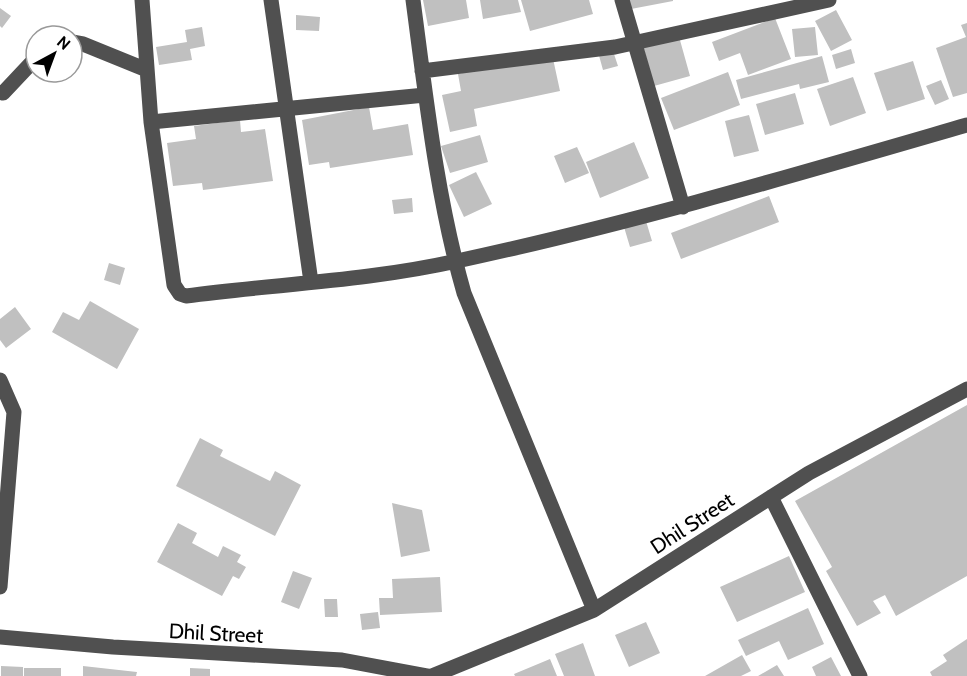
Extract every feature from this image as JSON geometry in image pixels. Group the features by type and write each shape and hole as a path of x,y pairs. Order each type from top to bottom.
{"street":[{"path":"142,0 151,122 174,285 180,294 311,282 455,262 683,207 967,125"},
{"path":"271,0 311,282"},
{"path":"413,0 425,94 455,262 464,293 594,610"},
{"path":"622,0 683,207"},
{"path":"422,71 531,59 635,43 829,0"},
{"path":"84,44 147,70"},
{"path":"1,96 24,71"},
{"path":"151,122 425,94"},
{"path":"0,380 14,412 0,587"},
{"name":"Dhil Street","path":"0,637 113,647 342,660 430,676 594,610 809,473 967,389"},
{"path":"771,497 860,676"}],"building":[{"path":"423,0 466,0 469,18 428,26"},
{"path":"480,0 518,0 521,12 483,19"},
{"path":"521,0 589,0 593,14 530,31"},
{"path":"629,0 673,0 673,1 631,9"},
{"path":"0,8 11,16 2,28 0,26"},
{"path":"836,10 852,40 831,51 815,21"},
{"path":"296,15 320,17 319,31 296,30"},
{"path":"775,18 791,59 748,75 740,53 719,61 712,42"},
{"path":"967,23 967,93 953,97 936,48 966,37 961,25"},
{"path":"202,27 205,46 190,49 192,60 159,65 156,47 187,42 185,30"},
{"path":"815,27 818,55 795,57 792,29"},
{"path":"678,33 690,76 654,86 642,42"},
{"path":"612,48 618,66 603,70 598,52"},
{"path":"851,49 855,63 836,69 832,55"},
{"path":"552,54 560,91 474,109 477,126 450,132 442,95 461,91 458,74"},
{"path":"822,56 829,82 800,89 799,84 741,99 736,80"},
{"path":"913,61 925,99 887,111 874,73"},
{"path":"728,72 740,105 674,130 661,98"},
{"path":"853,77 866,113 830,126 817,89"},
{"path":"941,80 949,99 935,105 926,86"},
{"path":"795,93 804,124 765,135 756,104"},
{"path":"369,107 373,130 408,124 413,155 330,168 329,162 309,165 302,120"},
{"path":"749,115 759,151 734,157 725,121"},
{"path":"240,120 241,132 265,129 273,181 203,190 202,183 173,186 167,143 196,139 194,126"},
{"path":"480,135 488,162 450,173 441,146"},
{"path":"634,142 649,178 600,198 586,162"},
{"path":"577,147 589,173 565,183 554,156"},
{"path":"476,172 492,204 464,217 449,185"},
{"path":"769,196 779,222 681,259 671,233"},
{"path":"412,198 413,212 394,214 392,200"},
{"path":"646,221 652,241 630,247 624,227"},
{"path":"109,263 125,268 120,285 104,280"},
{"path":"90,301 139,329 117,369 52,332 63,312 79,320"},
{"path":"15,307 31,329 6,348 0,340 0,319"},
{"path":"967,405 967,576 896,616 885,595 873,601 881,613 857,626 826,571 832,567 795,501"},
{"path":"200,438 223,450 220,456 270,481 275,471 301,485 275,536 176,486"},
{"path":"392,503 422,510 430,551 401,557"},
{"path":"178,523 197,533 192,543 218,557 223,546 241,555 237,562 246,567 239,579 233,576 222,596 157,562"},
{"path":"789,556 805,592 737,622 720,587"},
{"path":"293,571 312,578 299,609 281,602"},
{"path":"440,577 442,612 380,615 379,598 393,598 392,579"},
{"path":"324,599 337,599 338,617 325,617"},
{"path":"808,608 824,644 788,660 779,641 746,656 738,640"},
{"path":"378,612 380,628 362,630 360,614"},
{"path":"646,622 660,653 629,667 615,635"},
{"path":"967,639 967,676 932,676 930,672 947,661 943,655"},
{"path":"583,643 595,676 564,676 555,654"},
{"path":"742,655 751,671 741,676 705,676"},
{"path":"831,657 841,676 816,676 812,667"},
{"path":"550,659 557,676 515,676 514,674"},
{"path":"777,665 784,676 758,676"},
{"path":"1,666 23,667 23,676 1,676"},
{"path":"83,666 137,672 136,676 83,676"},
{"path":"24,668 61,668 61,676 24,676"},
{"path":"190,668 210,669 210,676 190,676"}]}
